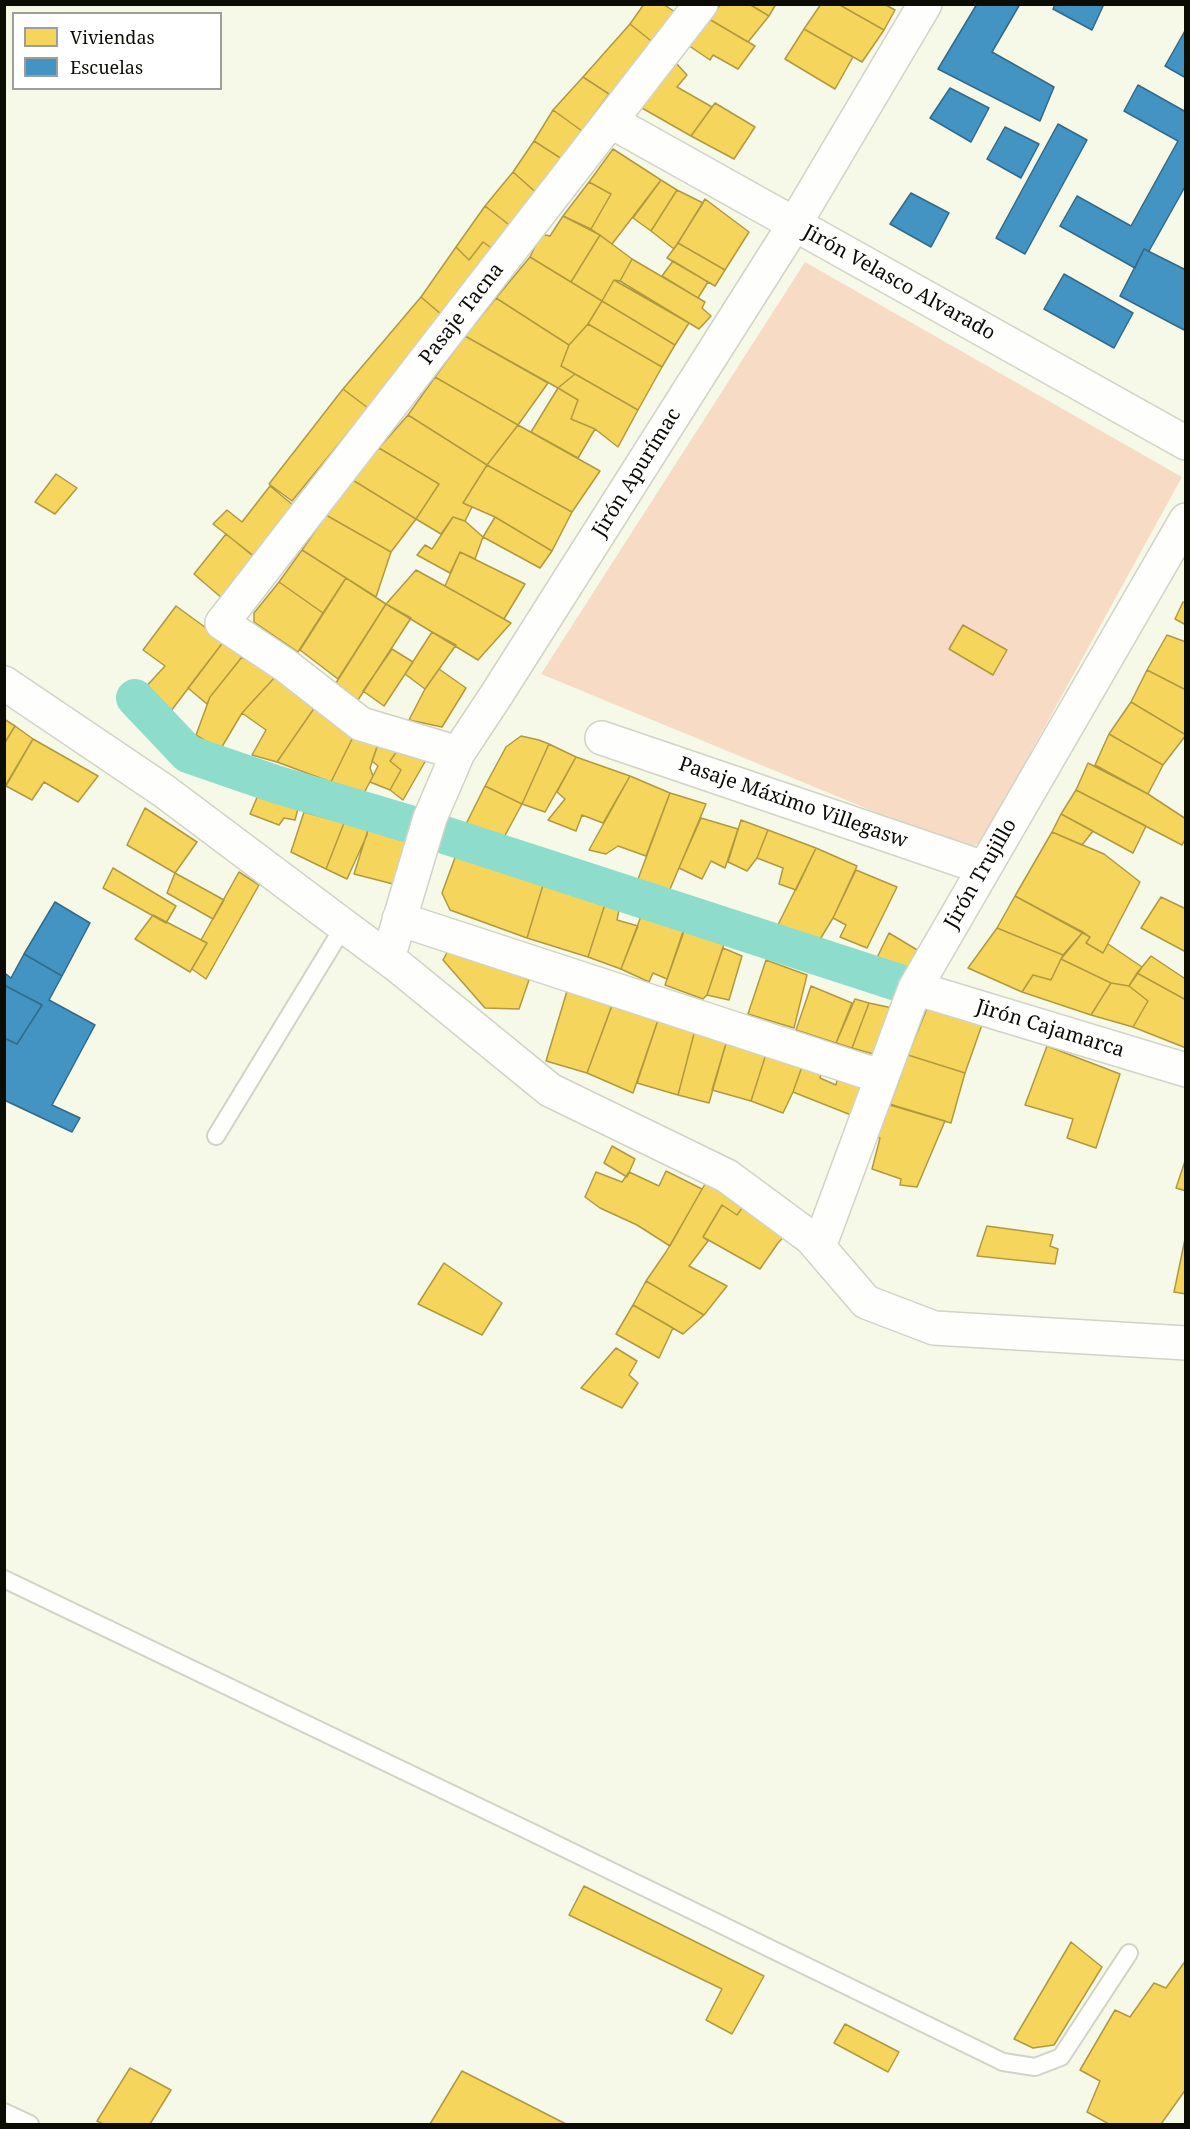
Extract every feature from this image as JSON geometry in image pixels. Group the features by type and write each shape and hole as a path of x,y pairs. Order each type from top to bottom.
{"street":[{"name":"Pasaje Tacna","path":"458,753 361,724 285,665 222,623 612,122 701,4"},
{"name":"Jirón Apurímac","path":"388,958 430,818 458,753 794,225 925,4"},
{"name":"Jirón Velasco Alvarado","path":"612,122 1185,443"},
{"name":"Jirón Trujillo","path":"819,1247 915,988 1185,520"},
{"path":"4,683 164,791 388,958 550,1090 727,1176 811,1238 866,1302 934,1328 1185,1343"},
{"name":"Pasaje Máximo Villegasw","path":"602,738 984,868"},
{"path":"399,919 882,1077"},
{"name":"Jirón Cajamarca","path":"915,988 1185,1070"}],"lane":[{"path":"216,1136 344,926"},
{"path":"4,1579 520,1826 1004,2062 1035,2067 1061,2057 1129,1953"},
{"path":"4,2112 30,2124"}],"shaded area":[{"path":"805,262 1182,477 982,841 967,850 541,674"}],"building: Viviendas":[{"path":"644,4 663,4 681,16 660,48 630,24"},
{"path":"721,4 749,4 769,16 748,42 709,19"},
{"path":"749,4 776,4 769,16"},
{"path":"821,4 838,4 884,30 862,62 804,29"},
{"path":"838,4 884,4 895,10 884,30"},
{"path":"709,19 755,46 738,69 713,55 710,60 688,45"},
{"path":"630,24 660,48 620,95 609,94 583,77"},
{"path":"804,29 853,57 835,89 785,59"},
{"path":"675,62 687,75 677,87 712,107 691,136 642,108 661,78"},
{"path":"583,77 609,94 582,131 553,110"},
{"path":"715,103 755,127 734,159 691,136"},
{"path":"553,110 582,131 562,159 534,141"},
{"path":"534,141 562,159 540,196 513,172"},
{"path":"613,149 661,180 612,244 591,229 611,194 589,182"},
{"path":"513,172 540,196 517,231 485,206"},
{"path":"661,180 677,190 651,231 633,218"},
{"path":"589,182 611,194 591,229 563,216"},
{"path":"677,190 703,203 674,249 651,231"},
{"path":"705,199 749,232 725,270 678,243"},
{"path":"485,206 517,231 500,254 483,242 469,260 456,247"},
{"path":"563,216 600,235 571,282 530,257 541,234 550,236"},
{"path":"600,235 632,259 620,281 614,280 602,301 571,282"},
{"path":"483,242 500,254 449,321 421,297 456,247 469,260"},
{"path":"678,243 725,270 715,286 667,258"},
{"path":"530,257 602,301 588,324 569,345 496,298"},
{"path":"632,259 705,302 702,308 711,316 699,329 620,281"},
{"path":"673,261 708,282 698,298 662,276"},
{"path":"614,280 689,323 675,345 602,301"},
{"path":"421,297 449,321 368,408 343,389"},
{"path":"496,298 569,345 561,366 575,374 558,388 465,336"},
{"path":"602,301 675,345 662,367 588,324"},
{"path":"588,324 662,367 638,410 561,366 569,345"},
{"path":"465,336 548,383 518,425 435,377"},
{"path":"575,374 638,410 618,447 595,429 571,419 578,400 558,388"},
{"path":"435,377 518,425 487,465 408,415"},
{"path":"558,388 578,400 571,419 595,429 578,458 531,432"},
{"path":"343,389 368,408 292,501 269,484"},
{"path":"408,415 487,465 463,503 472,507 465,521 453,517 441,534 416,519 439,484 379,448"},
{"path":"518,425 600,471 572,512 487,465"},
{"path":"379,448 439,484 416,519 351,479"},
{"path":"487,465 572,512 552,551 495,517 463,503"},
{"path":"56,474 77,488 55,514 35,502"},
{"path":"351,479 416,519 391,552 326,515"},
{"path":"270,486 299,510 259,560 213,524 227,510 242,522"},
{"path":"326,515 391,552 376,597 302,550"},
{"path":"453,517 465,521 483,537 475,559 460,552 450,573 417,555 425,545 432,549"},
{"path":"495,517 552,551 540,568 483,537"},
{"path":"226,534 258,560 223,599 194,574"},
{"path":"302,550 346,578 323,613 279,582"},
{"path":"460,552 525,584 504,619 445,586"},
{"path":"416,570 511,623 478,660 386,604"},
{"path":"346,578 386,604 338,679 300,650"},
{"path":"279,582 323,613 298,652 254,622 254,613"},
{"path":"1183,602 1186,603 1186,625 1175,619"},
{"path":"386,604 411,618 358,700 336,683"},
{"path":"176,606 224,641 171,711 142,691 165,666 143,650"},
{"path":"963,625 1007,650 993,675 949,649"},
{"path":"432,632 456,645 425,689 405,674"},
{"path":"1167,635 1186,642 1186,690 1147,670"},
{"path":"224,641 242,657 207,704 188,688"},
{"path":"392,649 413,662 384,706 363,691"},
{"path":"242,657 276,676 242,713 220,750 196,735 210,697"},
{"path":"439,669 466,688 442,727 409,720 425,689"},
{"path":"1147,670 1186,690 1186,735 1131,702"},
{"path":"276,676 315,707 277,762 252,755 266,730 242,713"},
{"path":"1131,702 1186,735 1163,765 1109,734"},
{"path":"315,707 356,731 331,782 277,762"},
{"path":"4,719 15,726 4,744"},
{"path":"15,726 33,739 4,788 4,744"},
{"path":"356,731 379,741 370,768 373,776 363,795 331,782"},
{"path":"1109,734 1163,765 1148,794 1095,765"},
{"path":"521,736 549,744 522,804 485,786 506,747"},
{"path":"33,739 98,776 78,802 44,782 32,800 6,786"},
{"path":"379,741 400,747 390,761 401,770 390,790 370,782 378,766 372,761"},
{"path":"549,744 576,757 545,812 522,804"},
{"path":"400,747 426,760 403,800 390,790 401,770 390,761"},
{"path":"576,757 630,776 603,823 582,815 576,831 548,820 565,799 557,792"},
{"path":"1088,763 1148,794 1186,819 1186,838 1182,845 1076,790"},
{"path":"630,776 670,793 646,856 618,846 606,854 589,850"},
{"path":"485,786 522,804 502,841 464,828"},
{"path":"261,788 300,801 295,820 284,818 279,825 250,814"},
{"path":"1076,790 1146,826 1133,853 1061,814"},
{"path":"670,793 706,804 665,901 634,890"},
{"path":"308,798 369,812 367,835 347,879 326,869 344,823 304,812"},
{"path":"145,808 197,842 175,873 127,845"},
{"path":"304,812 344,823 326,869 291,852"},
{"path":"1061,814 1093,831 1082,845 1052,832"},
{"path":"701,818 738,829 725,868 711,861 702,879 679,868"},
{"path":"741,820 768,830 757,858 747,871 728,862"},
{"path":"368,830 411,843 397,885 354,874"},
{"path":"768,830 816,848 796,890 779,884 783,868 757,858"},
{"path":"1052,832 1104,854 1140,882 1103,953 1086,943 1090,937 1015,896"},
{"path":"460,844 547,872 527,938 450,910 442,893"},
{"path":"816,848 857,866 833,918 813,951 771,939"},
{"path":"113,868 176,906 166,923 103,888"},
{"path":"856,870 897,887 867,948 840,937 846,925 833,918"},
{"path":"239,872 259,885 206,979 192,969 207,943 201,940"},
{"path":"547,872 608,891 588,957 527,938"},
{"path":"175,873 224,900 213,919 167,893"},
{"path":"608,895 621,900 617,920 638,926 621,969 588,957"},
{"path":"1015,896 1083,932 1063,955 997,928"},
{"path":"1161,897 1186,909 1186,952 1141,928"},
{"path":"646,903 688,917 667,979 653,973 649,982 621,969"},
{"path":"153,915 207,943 190,972 135,939"},
{"path":"688,920 728,932 707,995 703,999 665,985"},
{"path":"997,928 1063,955 1051,980 1033,975 1022,992 968,968"},
{"path":"1083,932 1090,937 1086,943 1103,953 1108,944 1142,967 1129,986 1111,983 1061,959"},
{"path":"889,933 919,951 904,979 871,970"},
{"path":"450,947 529,980 519,1009 485,1008 443,960"},
{"path":"723,948 742,956 729,1000 707,995"},
{"path":"1151,956 1184,978 1186,976 1186,1000 1137,973"},
{"path":"1061,959 1111,983 1091,1015 1022,992 1033,975 1051,980"},
{"path":"766,960 807,975 794,1028 748,1014"},
{"path":"1137,973 1186,1000 1186,1048 1133,1027 1148,1001 1129,986"},
{"path":"570,981 615,997 587,1073 546,1061"},
{"path":"1111,983 1129,986 1148,1001 1133,1027 1091,1015"},
{"path":"811,986 852,1003 836,1043 796,1030"},
{"path":"855,999 869,1003 852,1048 836,1043"},
{"path":"613,1003 659,1017 633,1093 587,1073"},
{"path":"869,1003 897,1009 877,1055 852,1048"},
{"path":"928,1006 983,1022 965,1073 908,1055"},
{"path":"659,1017 695,1030 678,1095 637,1083"},
{"path":"695,1030 727,1040 709,1103 678,1095"},
{"path":"727,1040 767,1051 751,1101 712,1090"},
{"path":"1047,1046 1120,1074 1096,1148 1067,1138 1073,1119 1025,1105"},
{"path":"767,1051 804,1061 783,1113 751,1101"},
{"path":"908,1055 965,1073 951,1123 890,1105"},
{"path":"804,1061 823,1066 820,1078 836,1085 839,1072 864,1078 856,1117 793,1092"},
{"path":"883,1102 945,1121 917,1187 900,1185 901,1179 872,1169 880,1138 873,1136"},
{"path":"612,1146 635,1159 627,1177 604,1163"},
{"path":"1186,1158 1186,1191 1176,1188"},
{"path":"666,1171 702,1189 670,1246 637,1225 600,1208 585,1197 596,1172 622,1182 629,1172 659,1186"},
{"path":"712,1172 750,1197 737,1215 722,1205 703,1237 708,1241 689,1266 727,1286 704,1315 646,1281 666,1252"},
{"path":"750,1197 792,1228 778,1243 760,1269 703,1237 722,1205 737,1215"},
{"path":"987,1226 1053,1235 1050,1246 1058,1249 1055,1264 977,1256"},
{"path":"1186,1239 1186,1294 1174,1292"},
{"path":"444,1263 502,1303 482,1335 418,1304"},
{"path":"646,1281 704,1315 683,1334 633,1305"},
{"path":"633,1305 673,1328 659,1358 616,1334"},
{"path":"616,1348 637,1361 629,1375 638,1383 622,1408 581,1388"},
{"path":"584,1886 764,1976 732,2034 706,2020 722,1989 569,1915"},
{"path":"1071,1942 1102,1967 1054,2045 1033,2048 1014,2039"},
{"path":"1186,1960 1186,2089 1161,2124 1109,2124 1087,2112 1100,2081 1080,2070 1115,2010 1130,2017 1154,1983 1166,1988"},
{"path":"845,2024 899,2052 888,2072 834,2043"},
{"path":"130,2068 171,2090 150,2124 103,2124 97,2121"},
{"path":"462,2071 566,2124 430,2124"}],"building: Escuelas":[{"path":"977,4 1020,4 992,52 1054,87 1040,121 938,69"},
{"path":"1055,4 1104,4 1092,30 1053,9"},
{"path":"1186,29 1186,78 1165,66"},
{"path":"1138,85 1186,112 1186,185 1149,251 1144,249 1135,268 1060,226 1077,196 1131,226 1178,141 1124,111"},
{"path":"950,88 989,108 971,142 930,118"},
{"path":"1058,124 1087,140 1025,254 996,238"},
{"path":"1005,127 1039,144 1021,178 987,159"},
{"path":"911,193 949,213 931,247 890,224"},
{"path":"1144,249 1186,270 1186,331 1120,296"},
{"path":"1064,274 1133,313 1114,348 1044,309"},
{"path":"55,902 90,923 62,976 24,954"},
{"path":"24,954 62,976 49,1000 95,1025 52,1105 80,1118 72,1132 4,1100 4,1038 17,1044 42,1005 4,985 4,976 6,974 11,978"},
{"path":"4,985 42,1005 17,1044 4,1038"}],"waterway":[{"path":"135,698 188,754 275,784 426,829 915,988"}]}
